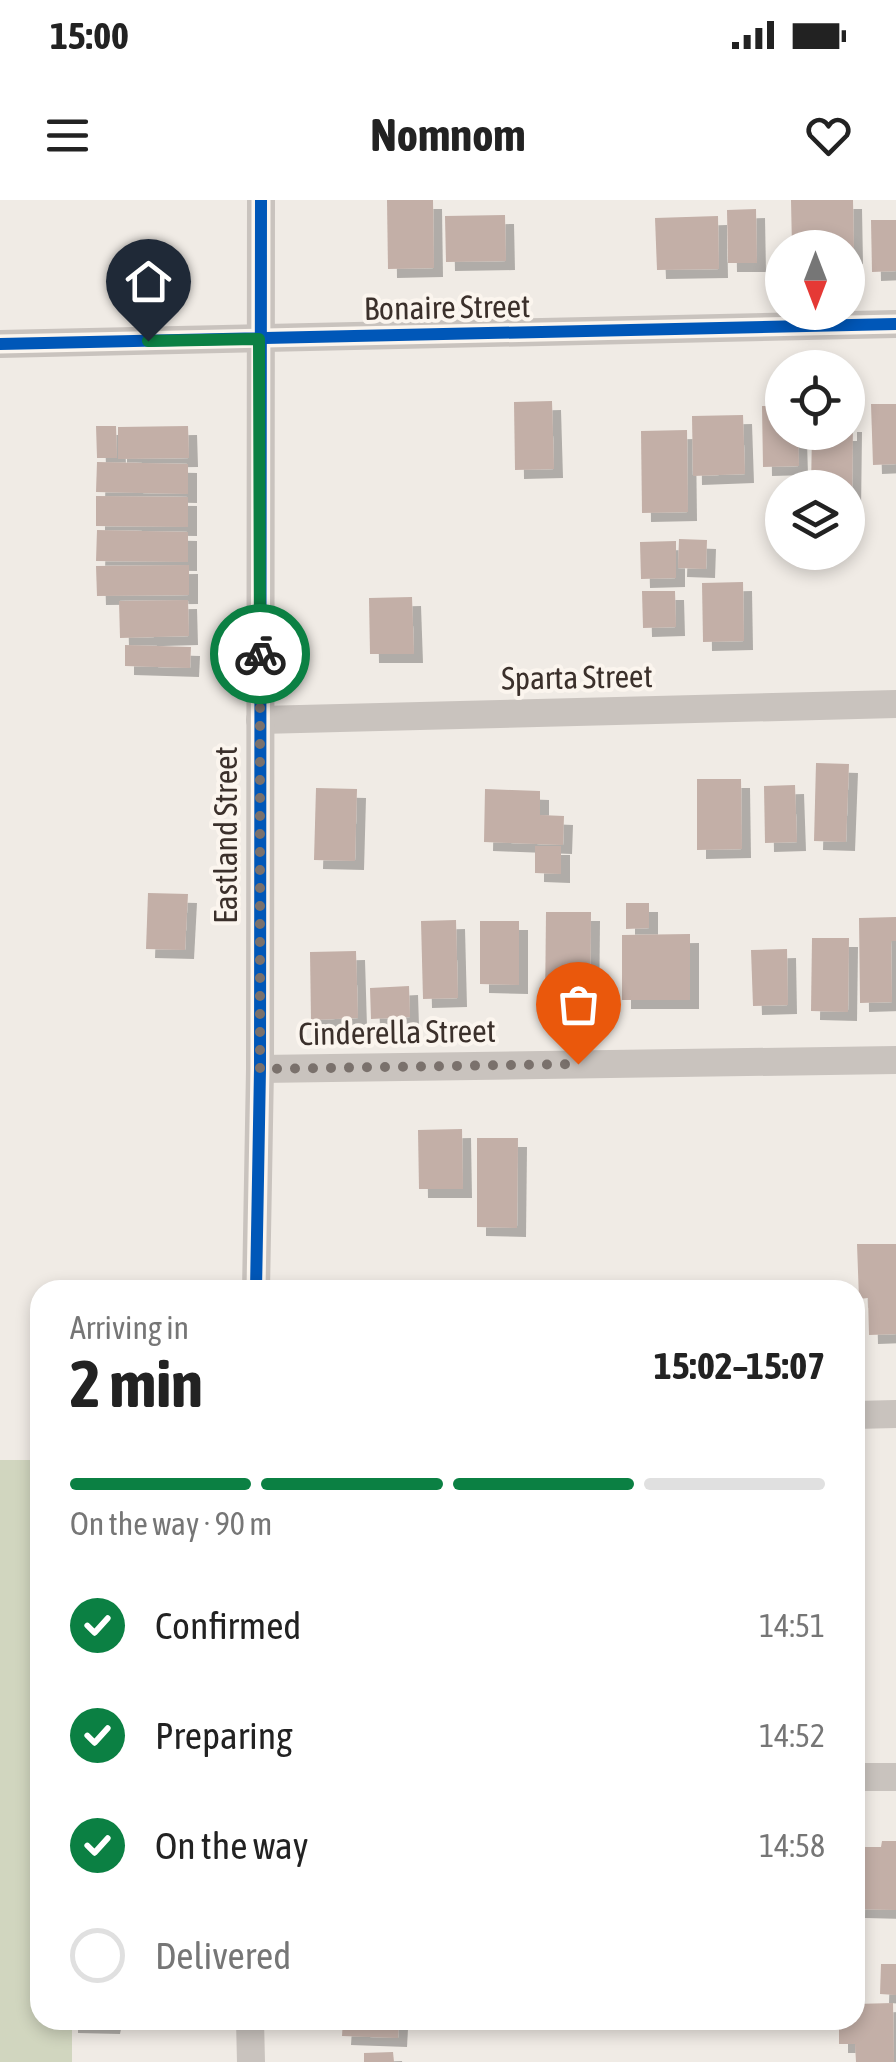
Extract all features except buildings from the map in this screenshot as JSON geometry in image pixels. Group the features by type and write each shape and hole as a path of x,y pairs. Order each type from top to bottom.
{"street":[{"name":"Eastland Street","path":"256,1280 262,200"},
{"name":"Bonaire Street","path":"0,344 896,324"},
{"name":"Sparta Street","path":"260,720 896,704"},
{"name":"Cinderella Street","path":"260,1069 896,1060"},
{"path":"865,1415 896,1414"},
{"path":"865,1778 896,1776"},
{"path":"250,2030 251,2062"}],"green space":[{"path":"0,1460 30,1460 30,2030 72,2030 72,2062 0,2062"}],"cycle path":[{"path":"256,1280 261,200"},
{"path":"0,344 896,324"}],"way so far":[{"path":"260,654 260,1069 578,1064"}],"route":[{"path":"148,341 259,339 260,654"}]}
